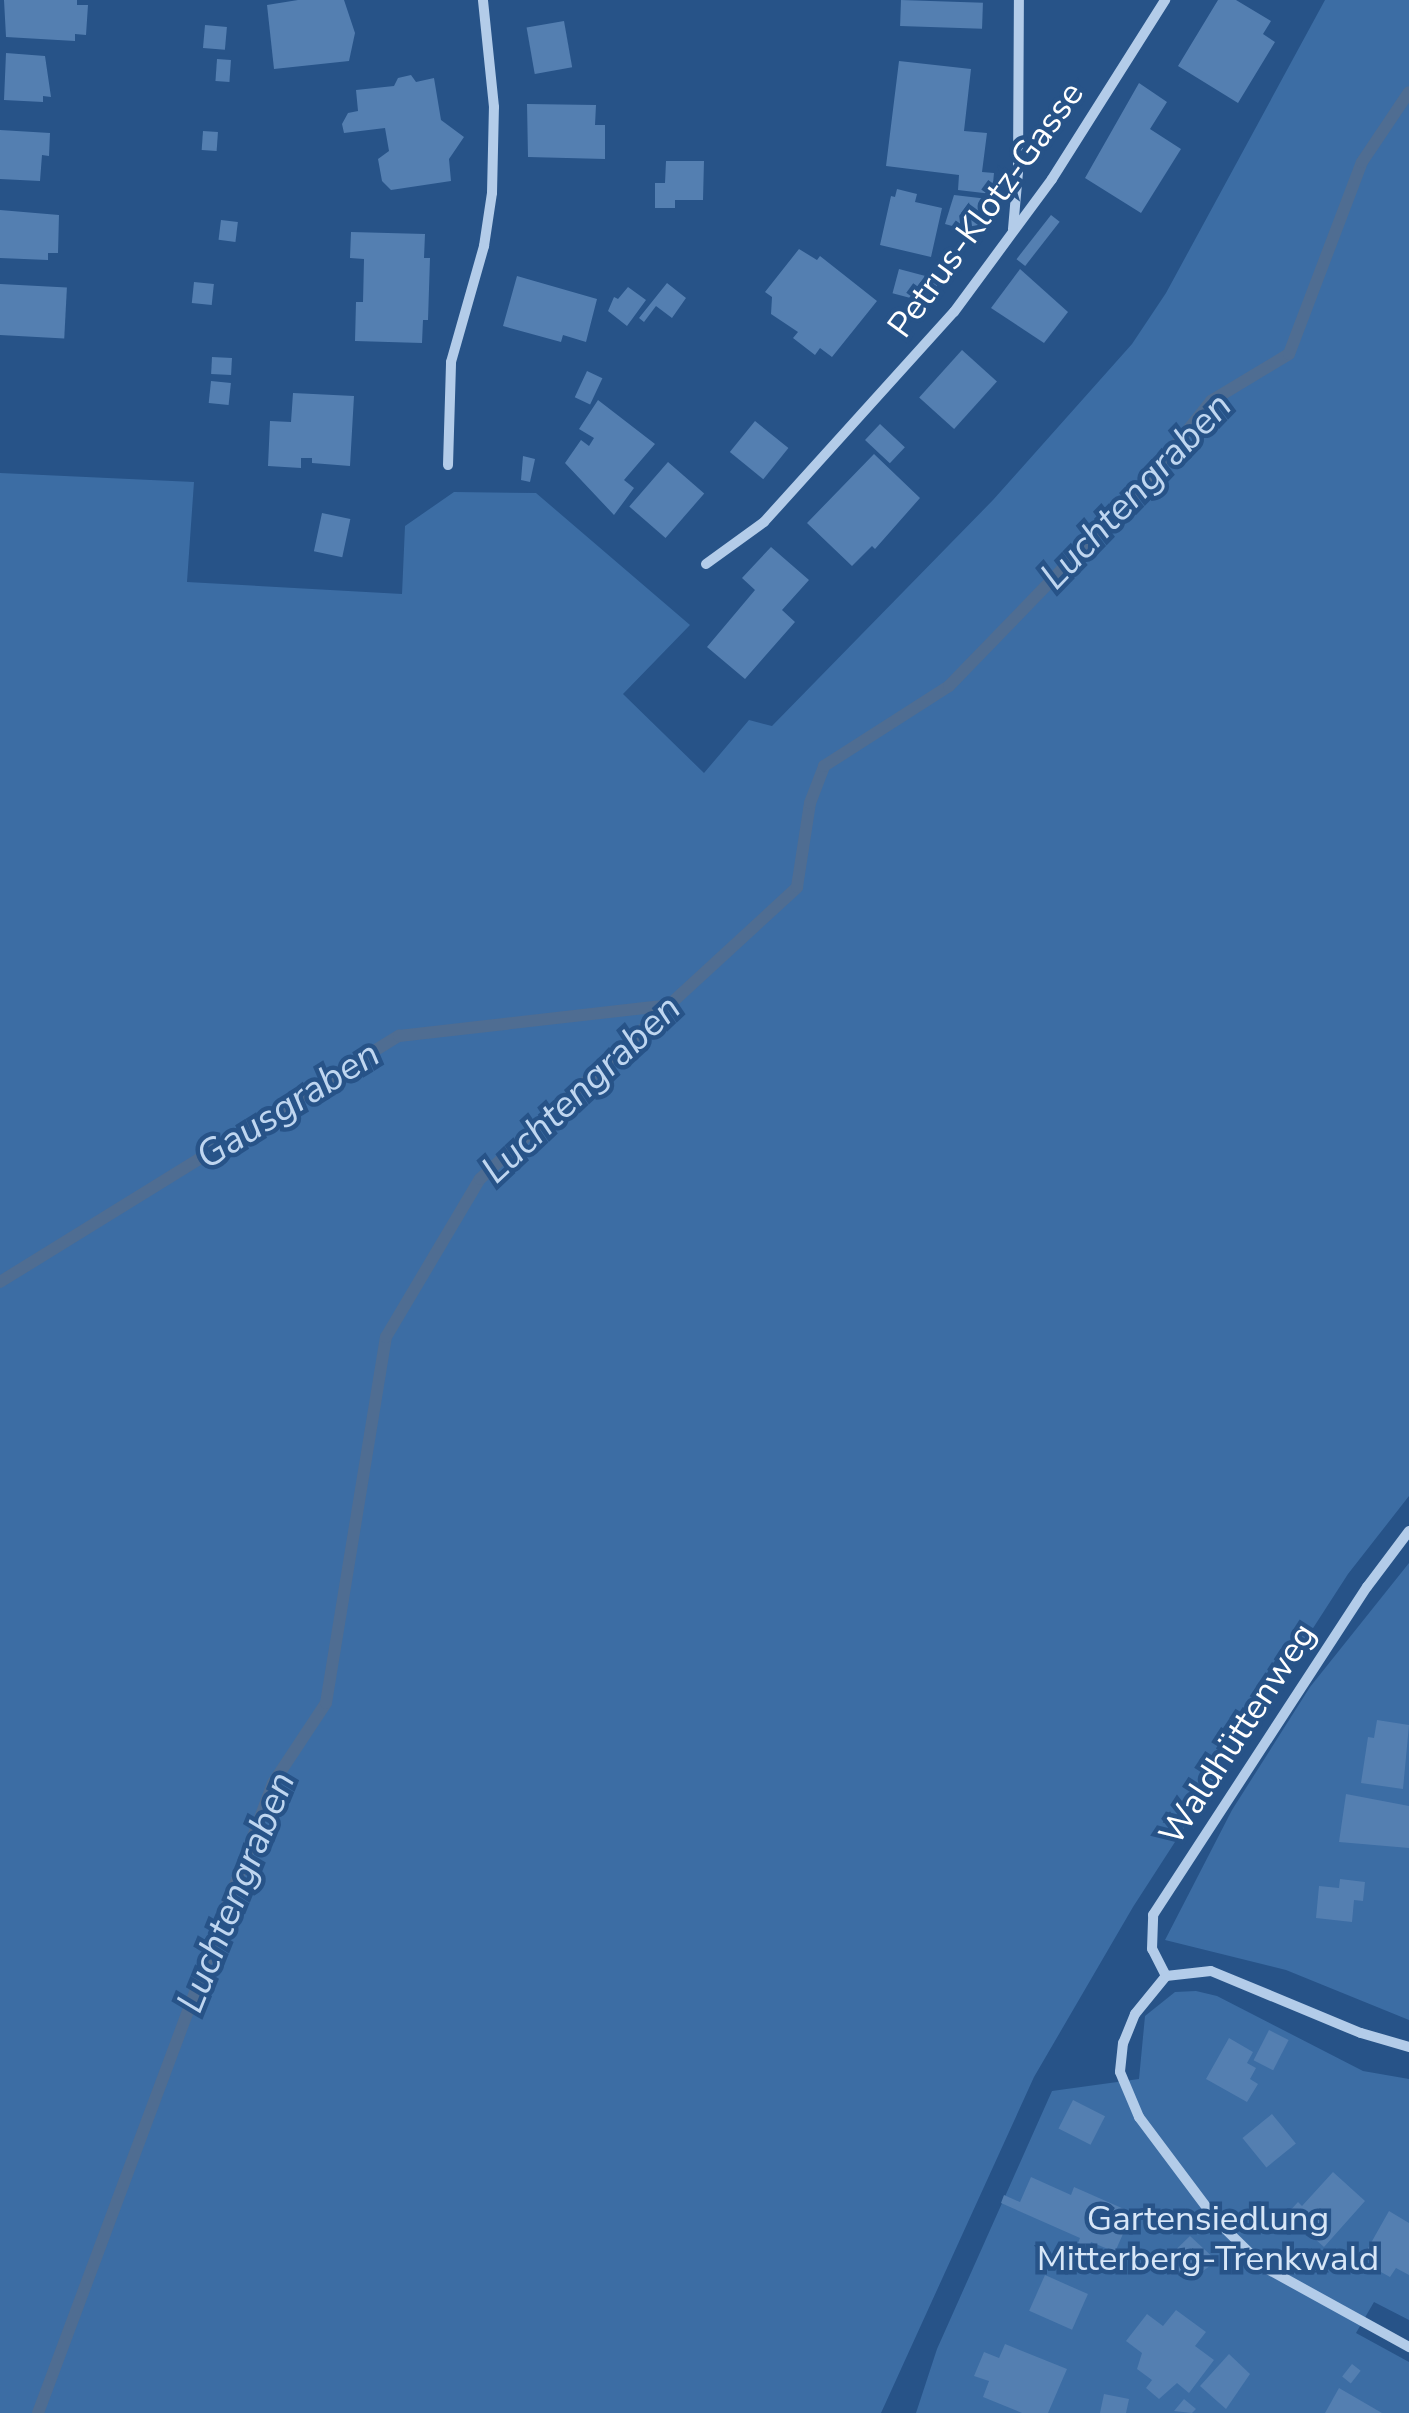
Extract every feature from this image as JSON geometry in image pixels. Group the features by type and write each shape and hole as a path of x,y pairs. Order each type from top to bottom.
{"street":[{"path":"448,464 451,362 484,246 492,193 494,107 483,0"},
{"path":"1013,231 1018,172 1019,0"},
{"name":"Petrus-Klotz-Gasse","path":"706,564 764,522 954,312 1052,179 1164,0"},
{"name":"Waldhüttenweg","path":"1166,1976 1152,1949 1153,1915 1367,1587 1409,1531"},
{"path":"1409,2048 1361,2033 1211,1971 1166,1976 1135,2014 1124,2043 1120,2072 1139,2116 1216,2220 1264,2267 1409,2347"}],"green space":[{"path":"1325,0 1409,0 1409,1496 1348,1574 1133,1907 1034,2077 881,2413 0,2413 0,473 194,482 187,582 402,594 405,526 454,492 536,493 690,625 623,694 704,773 749,720 772,726 993,500 1132,344 1166,293"},
{"path":"1409,1563 1409,2020 1286,1970 1165,1940 1232,1810 1310,1687"},
{"name":"Gartensiedlung Mitterberg-Trenkwald","path":"1175,1992 1217,1996 1363,2071 1409,2079 1409,2320 1374,2302 1356,2333 1409,2362 1409,2413 916,2413 937,2349 1052,2091 1139,2079 1145,2016"}],"building":[{"path":"4,0 77,0 77,5 88,5 86,35 75,34 75,41 6,37"},
{"path":"344,0 355,33 349,61 274,69 267,5"},
{"path":"901,0 983,3 982,29 900,26"},
{"path":"1218,0 1236,0 1271,21 1263,34 1275,42 1238,103 1178,66"},
{"path":"564,21 572,67 535,74 527,28"},
{"path":"205,25 227,27 225,50 203,48"},
{"path":"6,53 45,56 51,97 43,96 43,102 4,100"},
{"path":"217,59 231,60 229,82 215,81"},
{"path":"899,61 971,69 964,131 987,133 982,172 994,173 992,194 958,190 959,175 886,166"},
{"path":"411,75 416,82 434,78 441,120 464,137 449,159 451,181 391,190 382,181 378,159 389,151 385,128 344,133 342,124 348,113 358,111 356,90 394,86 398,78"},
{"path":"1139,83 1167,102 1150,129 1181,149 1141,213 1085,178"},
{"path":"527,104 596,105 595,125 605,125 605,159 528,157"},
{"path":"0,130 50,133 49,156 42,155 40,181 0,179"},
{"path":"203,131 218,132 217,151 202,150"},
{"path":"666,161 704,161 703,200 675,200 675,208 655,208 655,183 665,183"},
{"path":"897,189 917,194 915,202 942,208 931,257 880,245 891,196 895,197"},
{"path":"954,195 988,199 977,233 945,224"},
{"path":"0,210 59,215 58,253 48,253 48,260 0,258"},
{"path":"1051,215 1060,222 1025,266 1017,259"},
{"path":"221,220 238,222 235,242 219,240"},
{"path":"351,232 425,234 424,258 430,258 428,320 423,320 422,343 355,341 356,302 363,302 364,259 350,258"},
{"path":"799,249 817,260 820,256 877,301 832,357 820,348 815,355 793,338 798,332 771,314 772,297 765,292"},
{"path":"899,269 939,280 932,304 893,293"},
{"path":"1020,269 1068,312 1044,343 991,308"},
{"path":"517,276 597,299 586,342 563,335 561,342 503,326"},
{"path":"194,282 214,284 212,305 192,303"},
{"path":"667,283 686,298 672,318 656,306 644,322 639,318"},
{"path":"0,284 67,288 64,338 0,335"},
{"path":"628,287 646,300 627,326 608,311 614,297 618,299"},
{"path":"962,350 997,381 954,429 919,398"},
{"path":"212,357 232,358 231,375 211,374"},
{"path":"587,371 602,378 590,404 575,397"},
{"path":"211,381 231,383 229,405 209,403"},
{"path":"293,393 354,396 350,466 312,463 312,458 301,458 301,468 268,466 270,421 291,422"},
{"path":"598,400 655,444 624,480 634,488 614,515 565,463 581,440 589,446 594,438 579,429"},
{"path":"755,421 788,448 763,479 730,452"},
{"path":"880,424 905,447 890,463 865,440"},
{"path":"874,454 920,498 875,549 872,546 852,566 807,523"},
{"path":"523,456 535,459 530,482 521,480"},
{"path":"668,462 704,493 666,538 629,507"},
{"path":"322,513 350,519 342,557 314,551"},
{"path":"771,547 809,580 782,610 795,622 745,679 707,647 755,590 742,578"},
{"path":"1377,1720 1409,1725 1403,1789 1361,1783 1368,1737 1374,1738"},
{"path":"1346,1794 1409,1806 1409,1848 1339,1842"},
{"path":"1340,1879 1365,1882 1363,1901 1354,1900 1352,1922 1316,1918 1319,1886 1339,1888"},
{"path":"1269,2030 1289,2040 1273,2070 1254,2060"},
{"path":"1229,2038 1253,2052 1247,2063 1256,2068 1250,2079 1258,2084 1247,2102 1206,2079"},
{"path":"1073,2100 1105,2116 1091,2145 1058,2129"},
{"path":"1272,2114 1296,2144 1266,2167 1242,2138"},
{"path":"1333,2172 1365,2201 1324,2247 1287,2214 1298,2202 1302,2206"},
{"path":"1031,2177 1071,2195 1074,2187 1124,2209 1118,2224 1126,2227 1115,2252 1091,2242 1089,2248 1078,2243 1080,2238 1001,2203 1004,2195 1020,2202"},
{"path":"1389,2211 1409,2223 1409,2275 1396,2268 1390,2277 1368,2265 1374,2254 1367,2250"},
{"path":"1190,2236 1217,2261 1200,2273 1194,2264 1170,2275 1161,2264"},
{"path":"1045,2275 1088,2294 1072,2330 1029,2311"},
{"path":"1176,2310 1206,2332 1195,2346 1214,2360 1189,2393 1177,2383 1159,2399 1146,2388 1152,2380 1137,2369 1142,2353 1126,2341 1147,2314 1163,2326"},
{"path":"1005,2344 1067,2369 1048,2413 1022,2413 983,2397 989,2381 974,2376 984,2352 999,2358"},
{"path":"1229,2354 1250,2374 1226,2409 1200,2386"},
{"path":"1352,2364 1361,2371 1351,2383 1342,2377"},
{"path":"1339,2388 1382,2413 1325,2413"},
{"path":"1104,2394 1129,2399 1126,2413 1100,2413"},
{"path":"1184,2399 1196,2409 1192,2413 1174,2411"}],"waterway":[{"name":"Luchtengraben","path":"38,2413 273,1783 326,1703 386,1337 480,1179 797,887 810,803 824,766 949,686 1143,486 1211,401 1289,354 1362,162 1409,92"},
{"name":"Gausgraben","path":"0,1282 399,1036 664,1006"}]}
